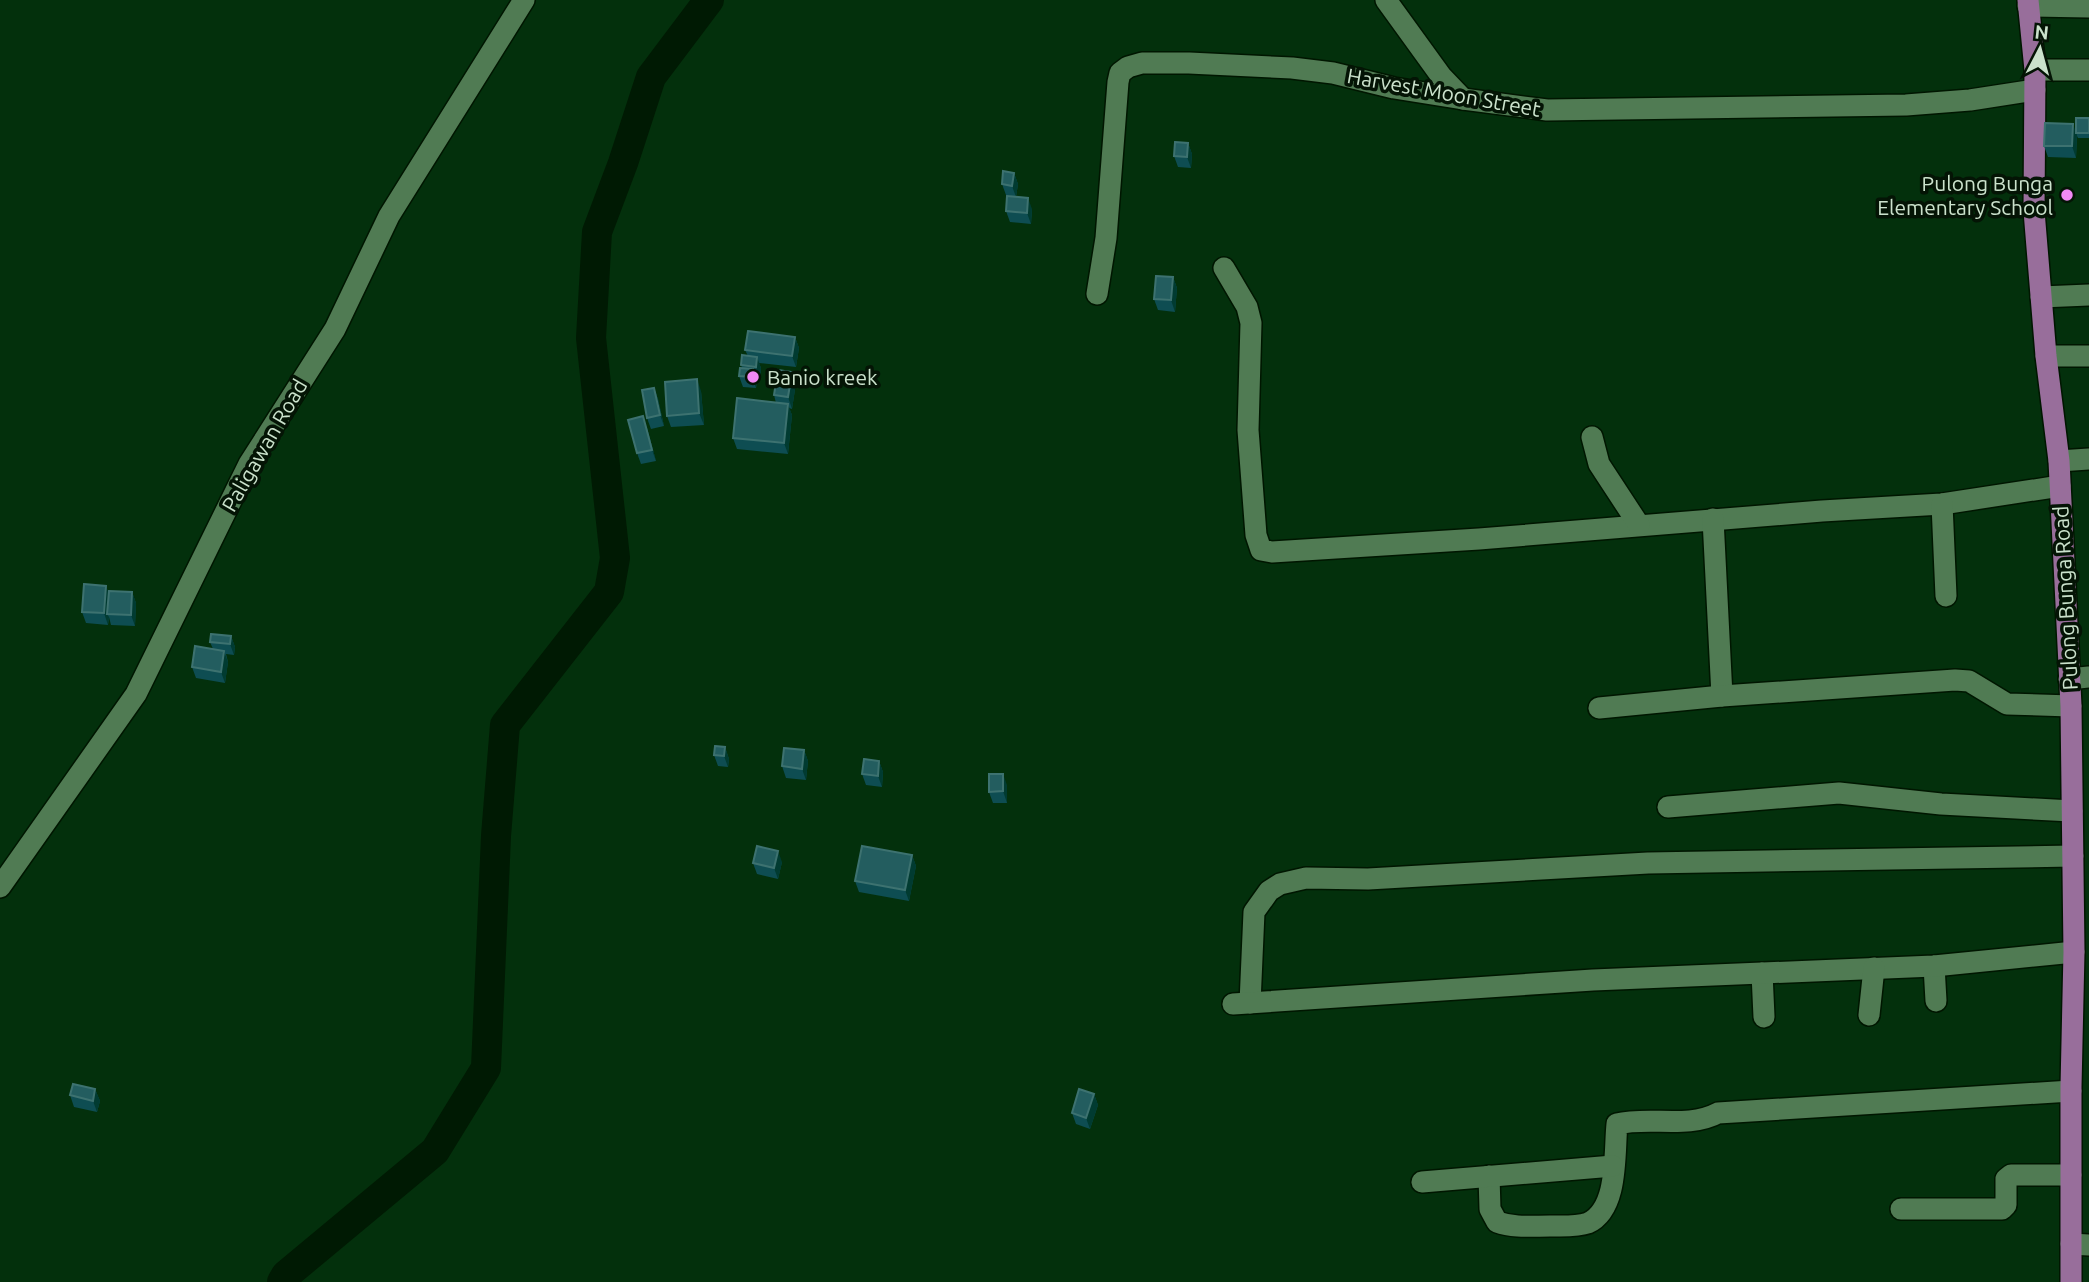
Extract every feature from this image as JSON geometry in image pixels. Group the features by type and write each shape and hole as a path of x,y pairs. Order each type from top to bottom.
{"main road":[{"name":"Pulong Bunga Road","path":"2028,3 2035,80 2034,211 2079,678 2071,706 2073,856 2081,913 2074,953 2078,1092 2071,1175 2080,1245 2071,1282"}],"street":[{"name":"Paligawan Road","path":"0,887 136,694 249,464 335,329 389,216 524,0"},
{"path":"1386,0 1441,76 1463,99"},
{"path":"2028,3 2089,7"},
{"name":"Harvest Moon Street","path":"1097,295 1106,237 1115,99 1120,73 1128,66 1142,63 1189,63 1292,68 1333,73 1394,88 1548,110 1637,111 1916,105 1970,100 2035,80 2089,70"},
{"path":"1224,268 1247,307 1251,323 1248,430 1256,535 1261,550 1272,552 1327,549 1942,504 2060,486"},
{"path":"2041,297 2089,295"},
{"path":"2046,356 2089,356"},
{"path":"1592,437 1599,464 1639,525"},
{"path":"2059,461 2089,459"},
{"path":"1942,504 1946,596"},
{"path":"1713,519 1722,696"},
{"path":"1599,708 1722,696 1955,680 1969,681 2007,704 2071,706"},
{"path":"1668,807 1839,793 1941,804 2072,811"},
{"path":"2073,856 1648,863 1381,878 1306,878 1280,884 1269,891 1254,912 1242,1004 1592,980 1934,966 2074,953"},
{"path":"1934,966 1936,1002"},
{"path":"1869,1015 1874,968"},
{"path":"1762,973 1764,1017"},
{"path":"1489,1176 1490,1209 1497,1222 1509,1226 1567,1226 1588,1223 1601,1212 1611,1196 1617,1124 1631,1121 1702,1120 1718,1113 2078,1092"},
{"path":"1422,1182 1613,1166"},
{"path":"1900,1209 2002,1209 2006,1205 2006,1179 2011,1175 2071,1175"}],"building":[{"path":"2076,118 2089,118 2089,133 2076,133"},
{"path":"2045,123 2073,124 2072,146 2044,146"},
{"path":"1175,142 1188,143 1187,157 1174,156"},
{"path":"1003,171 1014,173 1012,186 1002,184"},
{"path":"1007,196 1028,198 1027,213 1006,211"},
{"path":"1156,276 1173,277 1171,300 1154,299"},
{"path":"748,331 795,337 792,356 745,350"},
{"path":"742,355 757,357 756,367 741,365"},
{"path":"740,368 753,369 752,377 739,376"},
{"path":"778,370 792,372 788,397 774,395"},
{"path":"697,379 699,413 667,416 665,382"},
{"path":"654,388 660,415 647,418 642,390"},
{"path":"737,398 788,404 784,443 733,438"},
{"path":"643,416 652,450 637,453 628,420"},
{"path":"84,584 106,586 104,613 82,612"},
{"path":"109,591 132,592 131,615 107,614"},
{"path":"211,634 231,636 230,644 210,642"},
{"path":"195,646 224,651 221,672 192,667"},
{"path":"715,746 725,747 724,756 714,755"},
{"path":"784,748 804,750 802,769 782,766"},
{"path":"864,759 879,761 878,776 862,774"},
{"path":"989,774 1003,774 1003,791 989,792"},
{"path":"757,846 778,851 774,868 753,863"},
{"path":"862,846 912,855 905,890 855,881"},
{"path":"73,1084 95,1089 93,1101 70,1095"},
{"path":"1079,1089 1094,1094 1086,1118 1072,1113"}],"waterway":[{"path":"282,1282 286,1275 435,1151 486,1068 496,836 505,725 609,592 615,558 591,338 597,232 651,77 709,0"}],"place":[{"name":"Pulong Bunga Elementary School","path":"2067,195"},
{"name":"Banio kreek","path":"753,377"}]}
